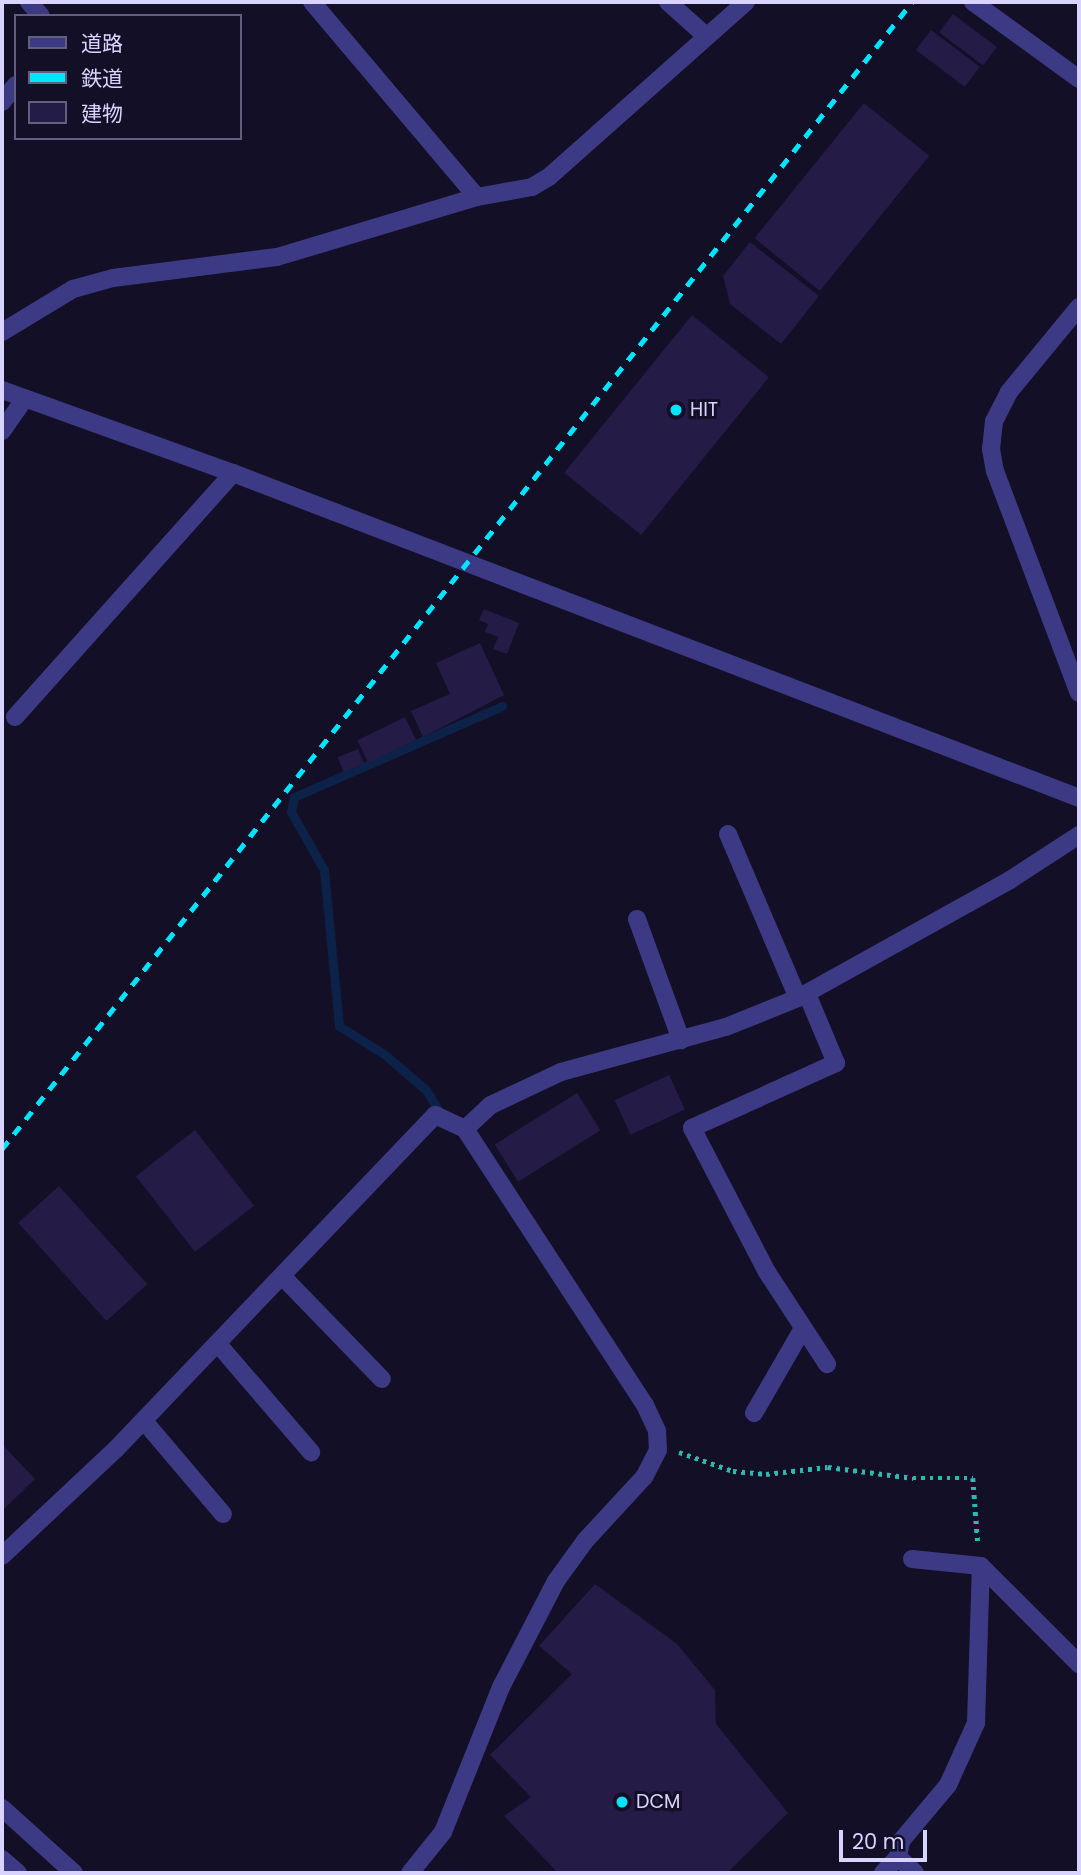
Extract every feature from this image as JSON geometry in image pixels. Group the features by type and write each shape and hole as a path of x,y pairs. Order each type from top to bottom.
{"street":[{"path":"312,2 477,197"},
{"path":"668,2 706,36"},
{"path":"2,332 73,289 113,278 277,257 477,197 532,187 550,176 746,2"},
{"path":"973,2 1079,79"},
{"path":"2,102 14,87"},
{"path":"1079,307 1009,392 994,421 991,449 995,471 1079,693"},
{"path":"2,390 233,473 1079,798"},
{"path":"2,431 24,399"},
{"path":"15,717 233,473"},
{"path":"728,834 836,1063 692,1128 767,1272 827,1364"},
{"path":"465,1129 491,1105 561,1073 681,1040 803,996 1079,835"},
{"path":"637,919 681,1040"},
{"path":"2,1556 65,1501 144,1421 435,1115 465,1129 645,1405 657,1431 658,1444 644,1477 585,1541 556,1581 501,1687 443,1832 410,1873"},
{"path":"283,1277 382,1379"},
{"path":"754,1413 803,1328"},
{"path":"218,1344 311,1451"},
{"path":"144,1421 223,1514"},
{"path":"912,1559 981,1566 1079,1664"},
{"path":"883,1873 898,1857 901,1841 948,1785 976,1723 981,1566"},
{"path":"2,1808 74,1873"},
{"path":"898,1857 915,1873"},
{"path":"2,1859 18,1873"}],"path":[{"path":"658,1444 733,1471 766,1474 828,1467 913,1478 973,1478 981,1566"}],"building":[{"path":"953,14 997,47 983,65 939,32"},
{"path":"931,30 980,67 965,87 916,50"},
{"path":"864,103 929,156 820,291 754,238"},
{"path":"750,242 819,296 781,344 730,304 723,276"},
{"path":"692,315 769,377 641,535 564,473"},
{"path":"484,609 519,623 507,654 493,649 498,637 485,632 488,624 479,620"},
{"path":"480,643 504,695 423,737 411,711 450,694 436,663"},
{"path":"405,717 416,739 368,763 357,740"},
{"path":"358,749 364,764 344,772 338,757"},
{"path":"669,1075 685,1109 631,1135 615,1100"},
{"path":"577,1093 600,1130 518,1182 495,1144"},
{"path":"195,1130 254,1206 195,1252 136,1176"},
{"path":"59,1186 147,1284 106,1321 18,1223"},
{"path":"2,1444 35,1479 2,1511"},
{"path":"595,1584 677,1644 715,1690 716,1724 788,1813 727,1873 558,1873 504,1816 531,1797 490,1755 572,1674 539,1646"}],"waterway":[{"path":"437,1108 426,1090 384,1054 339,1026 324,870 291,812 294,797 502,706"}],"railway":[{"path":"2,1149 912,2"}],"place":[{"name":"HIT","path":"676,410"},
{"name":"DCM","path":"622,1802"}]}
